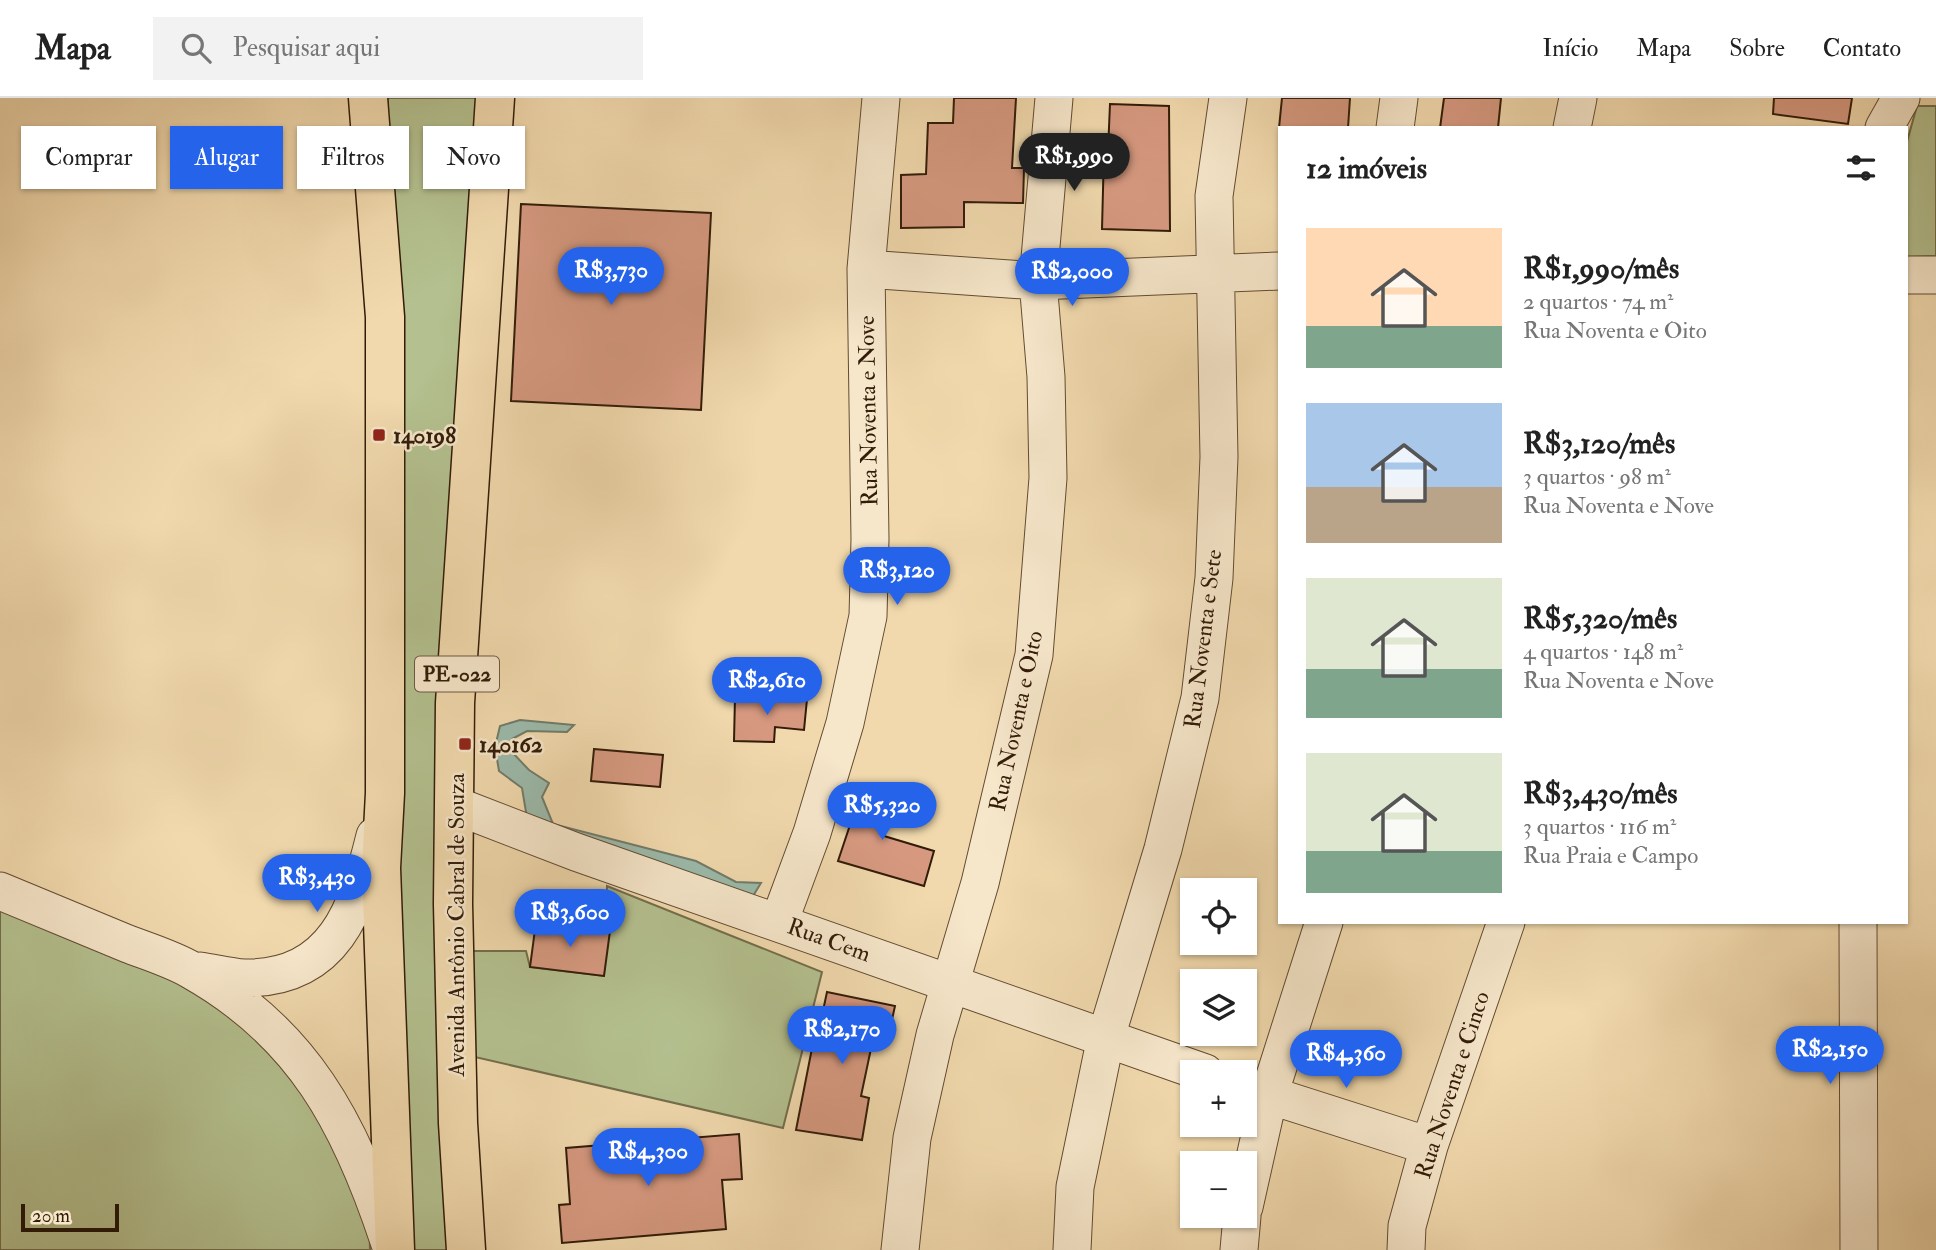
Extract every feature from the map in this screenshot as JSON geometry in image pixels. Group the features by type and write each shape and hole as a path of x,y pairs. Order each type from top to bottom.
{"highway":[{"name":"PE-022","path":"368,98 385,317 385,793 381,868 394,1250"},
{"path":"385,317 397,267 400,209 393,98"},
{"path":"474,441 464,372 461,327 475,98"},
{"name":"Avenida Antônio Cabral de Souza","path":"466,1250 458,1123 455,704 495,98"}],"street":[{"name":"Rua Noventa e Nove","path":"779,922 812,833 845,723 868,616 870,539 866,269 881,98"},
{"name":"Rua Noventa e Oito","path":"900,1250 912,1138 950,983 980,883 1034,655 1048,478 1046,377 1038,281 1054,98"},
{"name":"Rua Noventa e Sete","path":"1072,1250 1075,1187 1106,1037 1163,849 1200,698 1214,578 1219,457 1214,196 1228,98"},
{"path":"1395,126 1399,98"},
{"path":"1572,126 1578,98"},
{"path":"1885,126 1901,98"},
{"path":"866,269 1038,281 1278,271"},
{"path":"1908,275 1936,275"},
{"path":"189,969 244,978 271,974 299,966 330,945 351,917 363,882 385,793"},
{"name":"Rua Cem","path":"454,805 576,852 1180,1064"},
{"path":"0,891 189,969 248,1006 311,1074 347,1131 394,1250"},
{"path":"1257,1089 1323,924"},
{"name":"Rua Noventa e Cinco","path":"1406,1250 1408,1226 1429,1146 1505,924"},
{"path":"1858,924 1859,1250"},
{"path":"1257,1091 1429,1146"},
{"path":"1238,1250 1241,1228"}],"green space":[{"path":"388,98 478,98 477,126 423,126 423,189 476,189 457,951 526,951 530,967 604,976 607,886 822,972 783,1128 462,1054 471,1250 399,1250 388,1050 388,189 409,189 409,126 388,126"},
{"path":"1917,106 1936,106 1936,256 1908,257 1908,138"},
{"path":"0,894 256,1017 369,1201 370,1250 0,1250"}],"shaded area":[{"path":"520,720 574,725 567,732 527,731 512,739 510,750 529,770 549,783 542,797 553,824 696,861 736,882 761,883 753,896 527,818 522,788 499,771 495,747 500,726"}],"building":[{"path":"954,98 1016,98 1012,168 1024,168 1023,203 964,202 964,227 901,228 901,175 926,174 928,123 953,123"},
{"path":"1282,98 1350,98 1348,126 1279,126"},
{"path":"1444,98 1501,98 1498,126 1440,126"},
{"path":"1774,98 1852,98 1848,124 1773,114"},
{"path":"1110,104 1169,106 1170,231 1102,229 1104,151 1108,151"},
{"path":"521,204 711,213 701,410 511,401"},
{"path":"735,697 807,699 804,730 775,727 774,742 734,741"},
{"path":"594,749 663,755 660,787 591,781"},
{"path":"863,786 896,796 884,836 934,851 924,886 838,861"},
{"path":"536,922 610,931 604,976 530,967"},
{"path":"827,992 895,1006 887,1042 873,1039 861,1096 869,1098 862,1140 796,1130 814,1038 817,1039"},
{"path":"739,1134 742,1179 722,1180 726,1229 562,1243 559,1205 570,1204 566,1148"}],"place":[{"name":"140198","path":"379,435"},
{"name":"140162","path":"465,744"}]}
